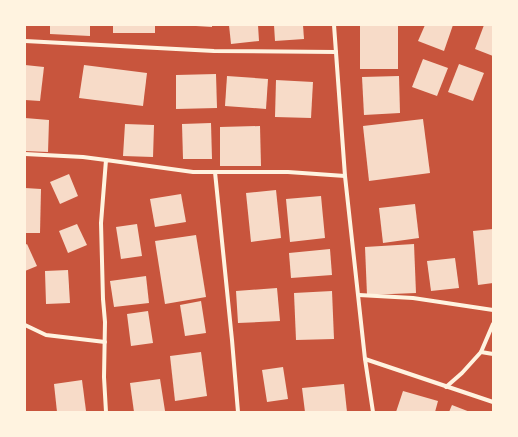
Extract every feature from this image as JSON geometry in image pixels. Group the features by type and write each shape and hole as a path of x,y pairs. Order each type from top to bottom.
{"street":[{"path":"334,25 345,176 365,359 373,412"},
{"path":"25,41 214,51 336,52"},
{"path":"25,154 82,157 192,172 288,172 345,176"},
{"path":"106,160 101,223 102,300 105,322 106,412"},
{"path":"215,172 238,412"},
{"path":"359,295 414,298 493,310"},
{"path":"446,387 462,373 481,352 493,324"},
{"path":"25,325 46,336 105,342"},
{"path":"481,352 493,354"},
{"path":"365,359 493,402"}],"building":[{"path":"50,25 90,25 90,36 50,34"},
{"path":"113,25 155,25 155,33 113,33"},
{"path":"212,25 212,27 196,26"},
{"path":"229,25 258,25 259,41 231,44"},
{"path":"274,25 303,25 304,39 275,41"},
{"path":"360,25 398,25 398,69 360,69"},
{"path":"425,25 453,25 444,51 418,41"},
{"path":"484,25 493,25 493,56 475,49"},
{"path":"423,59 448,68 437,96 412,87"},
{"path":"459,64 484,73 473,101 448,92"},
{"path":"25,65 44,67 40,101 25,100"},
{"path":"84,65 147,73 143,106 79,98"},
{"path":"216,74 217,108 176,109 176,75"},
{"path":"227,76 268,79 266,109 225,106"},
{"path":"399,76 400,113 364,115 362,77"},
{"path":"276,80 313,82 311,118 275,117"},
{"path":"25,118 49,120 48,152 25,151"},
{"path":"423,119 430,173 369,181 363,126"},
{"path":"211,123 212,159 183,159 182,124"},
{"path":"125,124 154,125 153,157 123,156"},
{"path":"260,126 261,166 220,166 220,127"},
{"path":"69,174 78,196 60,204 50,182"},
{"path":"25,188 41,189 40,233 25,233"},
{"path":"276,190 281,238 251,242 246,193"},
{"path":"181,194 186,222 155,227 150,199"},
{"path":"321,196 325,238 290,242 286,199"},
{"path":"415,204 419,238 383,243 379,208"},
{"path":"77,224 87,245 68,253 59,231"},
{"path":"137,224 142,256 121,259 116,227"},
{"path":"493,229 493,283 478,285 473,231"},
{"path":"196,235 206,297 165,304 155,241"},
{"path":"27,244 37,266 25,271 25,245"},
{"path":"414,244 416,293 367,295 365,247"},
{"path":"330,249 332,275 291,278 289,253"},
{"path":"455,258 459,288 431,291 427,261"},
{"path":"68,270 70,303 46,304 45,271"},
{"path":"146,276 149,303 114,307 110,281"},
{"path":"277,288 280,321 238,323 236,291"},
{"path":"332,291 334,339 296,340 294,293"},
{"path":"201,301 206,333 185,336 180,305"},
{"path":"148,311 153,343 131,346 127,314"},
{"path":"201,352 207,396 175,401 170,356"},
{"path":"283,367 288,399 267,402 262,370"},
{"path":"160,379 165,411 134,412 130,383"},
{"path":"82,380 86,411 57,412 54,384"},
{"path":"344,384 347,412 305,412 302,388"},
{"path":"403,391 438,401 435,412 396,412"},
{"path":"452,405 470,412 449,412"}]}
